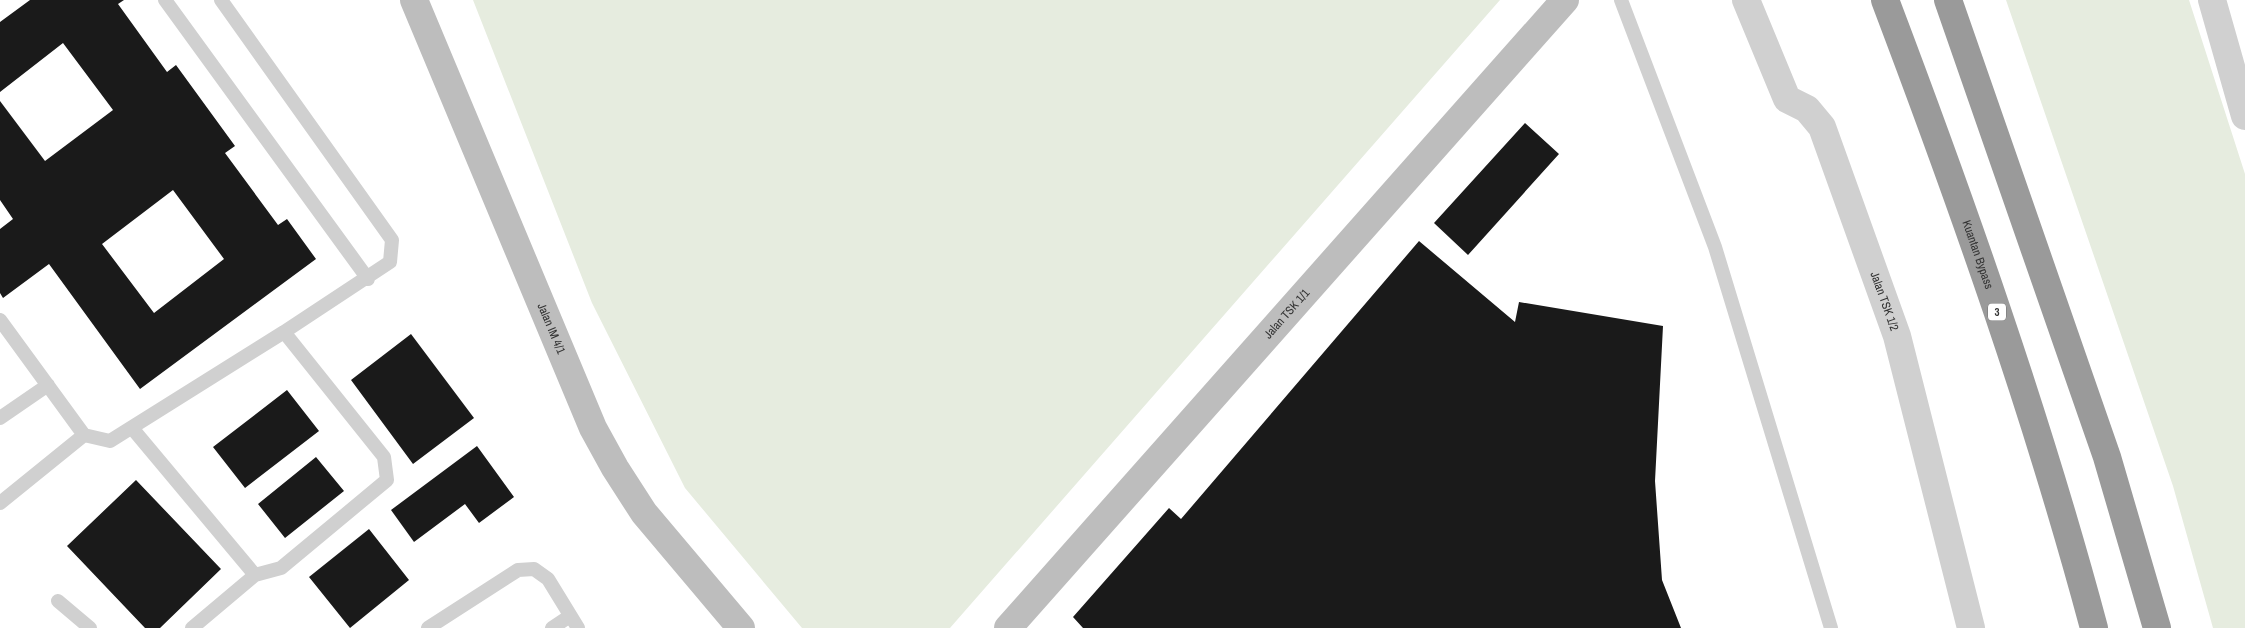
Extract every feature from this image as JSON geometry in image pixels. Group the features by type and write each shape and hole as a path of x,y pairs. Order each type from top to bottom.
{"highway":[{"name":"Kuantan Bypass","path":"1885,0 2014,364 2064,515 2094,628"},
{"path":"1948,0 2108,456 2157,628"}],"street":[{"name":"Jalan IM 4/1","path":"414,0 593,428 615,468 644,513 741,628"},
{"name":"Jalan TSK 1/1","path":"1008,628 1565,0"},
{"name":"Jalan TSK 1/2","path":"1746,0 1787,98 1800,104 1814,115 1822,127 1897,336 1971,628"},
{"path":"2212,0 2245,116"}],"lane":[{"path":"165,0 368,278"},
{"path":"1,322 84,434 110,441 284,332 390,262 392,240 221,0"},
{"path":"1621,0 1714,248 1831,628"},
{"path":"192,628 255,575 281,568 387,480 384,457 284,332"},
{"path":"0,418 48,385"},
{"path":"132,428 255,575"},
{"path":"0,503 84,434"},
{"path":"428,628 518,570 534,569 548,579 574,622 552,628"},
{"path":"58,601 90,628"}],"shaded area":[{"path":"473,0 1500,0 950,628 802,628 685,488 592,303"},
{"path":"2006,0 2189,0 2245,174 2245,628 2213,628 2173,486"}],"building":[{"path":"30,0 124,0 118,4 167,72 176,65 235,146 225,153 278,225 287,219 316,259 140,389 49,264 3,298 0,293 0,229 13,219 0,200 0,101 45,161 113,110 63,43 0,92 0,22","holes":["173,190 224,259 154,313 102,244"]},
{"path":"1525,123 1559,154 1468,255 1434,223"},
{"path":"1419,241 1515,322 1519,302 1663,326 1655,481 1662,580 1681,628 1083,628 1073,617 1169,508 1181,519"},
{"path":"411,334 474,418 413,464 351,380"},
{"path":"287,390 319,431 245,488 213,447"},
{"path":"477,446 514,497 479,523 465,504 414,542 391,510"},
{"path":"316,457 344,491 285,538 258,504"},
{"path":"136,480 221,569 160,628 145,628 67,546"},
{"path":"369,529 409,580 350,628 309,577"}]}
